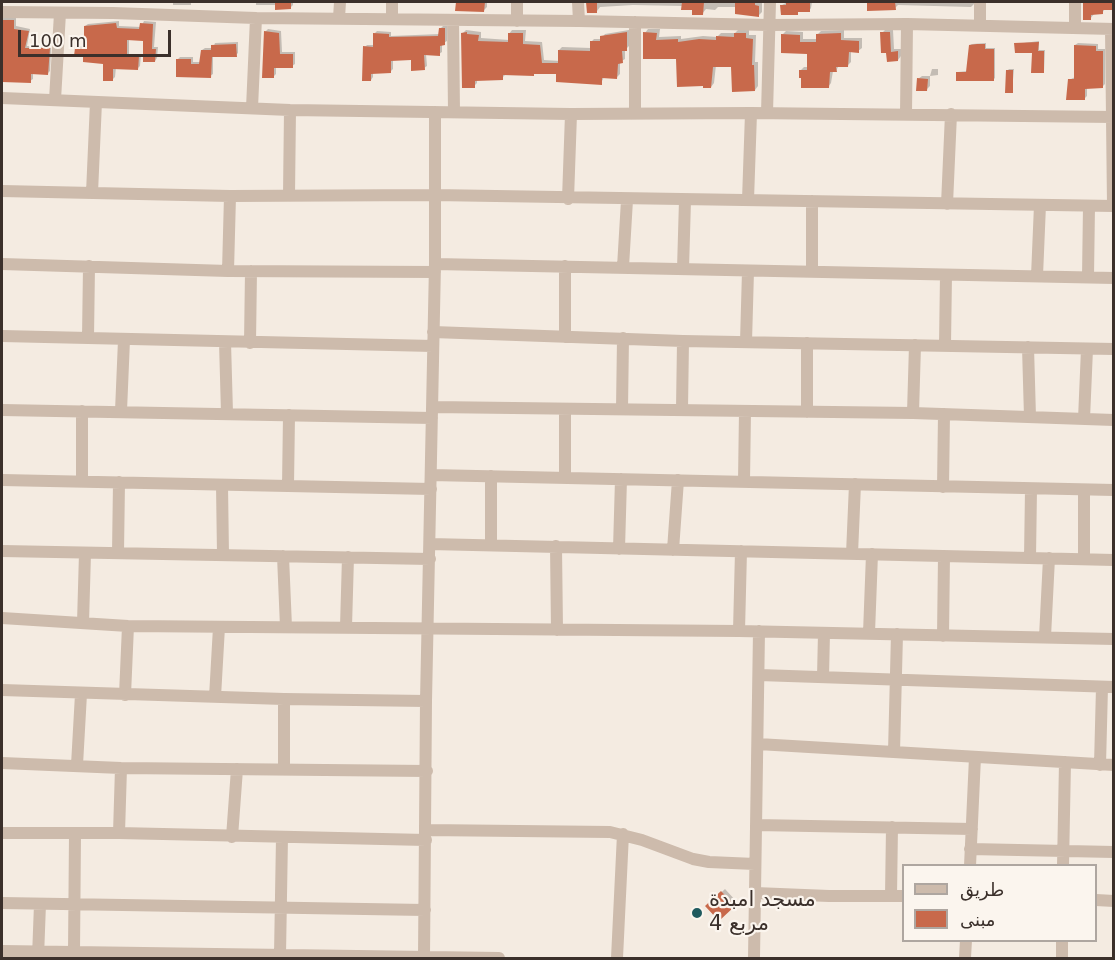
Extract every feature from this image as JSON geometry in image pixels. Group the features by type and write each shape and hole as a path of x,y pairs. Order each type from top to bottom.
{"street":[{"path":"339,18 340,2"},
{"path":"392,2 392,19"},
{"path":"516,21 517,2"},
{"path":"578,2 579,21"},
{"path":"767,113 770,2"},
{"path":"980,2 980,25"},
{"path":"1075,2 1075,28"},
{"path":"2,12 60,13 114,7 160,8 256,18 769,25 907,24 1112,29 1113,206 627,200 434,195 230,196 2,191"},
{"path":"55,100 60,13"},
{"path":"252,108 256,18"},
{"path":"453,20 454,112"},
{"path":"635,22 635,113"},
{"path":"906,114 907,24"},
{"path":"2,98 290,110 571,114 750,112 1112,117"},
{"path":"92,193 96,102"},
{"path":"289,195 290,110"},
{"path":"431,958 425,910 426,701 435,268 435,112"},
{"path":"748,200 750,112"},
{"path":"568,199 571,114"},
{"path":"947,204 951,114"},
{"path":"228,271 230,196"},
{"path":"623,267 627,200"},
{"path":"683,269 685,200"},
{"path":"812,201 812,272"},
{"path":"1037,276 1040,205"},
{"path":"1088,277 1089,206"},
{"path":"2,264 228,271 565,266 1113,278"},
{"path":"88,338 89,266"},
{"path":"565,266 565,337"},
{"path":"250,343 251,271"},
{"path":"746,342 748,271"},
{"path":"945,345 946,275"},
{"path":"433,332 807,344 1113,349"},
{"path":"2,336 433,346"},
{"path":"622,409 623,338"},
{"path":"122,411 124,340"},
{"path":"682,409 683,340"},
{"path":"225,342 227,413"},
{"path":"807,344 807,412"},
{"path":"913,414 915,345"},
{"path":"1028,347 1030,417"},
{"path":"1084,419 1087,349"},
{"path":"565,409 565,477"},
{"path":"2,410 289,415 682,409 1113,420"},
{"path":"82,411 82,481"},
{"path":"744,482 745,411"},
{"path":"944,414 944,487"},
{"path":"288,486 289,415"},
{"path":"431,475 1113,490"},
{"path":"491,476 491,544"},
{"path":"619,549 621,479"},
{"path":"2,480 431,489"},
{"path":"673,550 678,480"},
{"path":"118,553 119,482"},
{"path":"852,554 855,484"},
{"path":"222,485 223,555"},
{"path":"1030,558 1031,489"},
{"path":"1084,490 1084,559"},
{"path":"430,544 1113,560"},
{"path":"556,546 557,630"},
{"path":"2,551 430,559"},
{"path":"739,631 741,551"},
{"path":"82,623 85,553"},
{"path":"869,633 872,554"},
{"path":"284,556 286,627"},
{"path":"943,636 944,556"},
{"path":"346,627 348,557"},
{"path":"1045,637 1049,558"},
{"path":"2,618 128,626 759,631 1113,639"},
{"path":"125,695 128,626"},
{"path":"215,697 219,627"},
{"path":"754,958 759,631"},
{"path":"824,633 824,677"},
{"path":"894,752 897,634"},
{"path":"759,675 1108,687 1100,765"},
{"path":"2,690 81,694 426,701"},
{"path":"77,765 81,694"},
{"path":"284,699 284,769"},
{"path":"758,744 1113,765"},
{"path":"970,864 975,757"},
{"path":"1063,864 1065,762"},
{"path":"2,763 121,768 427,771"},
{"path":"119,833 121,768"},
{"path":"232,837 237,769"},
{"path":"756,825 972,829"},
{"path":"755,893 897,896 892,827"},
{"path":"2,833 282,837 610,832 623,834 693,859 755,864"},
{"path":"74,952 75,834"},
{"path":"617,958 623,834"},
{"path":"280,955 282,837"},
{"path":"970,849 1113,852"},
{"path":"1097,900 1113,901"},
{"path":"2,903 425,910"},
{"path":"38,955 40,904"},
{"path":"965,958 966,942"},
{"path":"1062,942 1062,958"},
{"path":"2,951 38,955 74,952 235,957 280,955 499,958"}],"building":[{"path":"275,2 291,2 291,9 275,10"},
{"path":"456,2 485,2 484,12 455,11"},
{"path":"586,2 597,2 597,13 587,13"},
{"path":"682,2 704,2 703,15 692,15 692,10 681,10"},
{"path":"735,2 755,2 755,5 759,6 759,17 735,14"},
{"path":"786,2 810,2 810,12 781,15 780,5 786,5"},
{"path":"867,2 895,2 896,10 867,11"},
{"path":"1083,2 1113,2 1113,10 1103,10 1103,14 1091,15 1091,20 1083,20"},
{"path":"2,20 14,20 14,29 29,31 25,48 50,48 48,75 31,74 31,83 2,82"},
{"path":"116,23 117,28 139,29 140,23 153,24 152,49 156,49 155,62 143,62 143,41 127,40 127,56 139,56 138,70 113,69 113,81 103,81 103,64 83,62 83,57 74,56 75,48 84,49 84,26"},
{"path":"439,28 445,28 445,45 440,46 440,56 424,55 425,70 411,71 411,60 391,61 391,73 371,74 371,81 362,81 363,46 373,47 373,33 389,34 389,37 438,36"},
{"path":"264,31 279,33 280,54 293,54 293,68 274,68 274,78 262,78"},
{"path":"467,32 467,34 479,35 478,41 508,42 508,33 523,33 523,44 540,45 542,63 558,63 558,50 590,51 590,41 600,41 600,36 627,32 627,51 622,51 623,63 618,64 617,79 602,78 602,85 556,82 556,74 534,74 534,76 503,75 503,80 475,81 475,88 462,88 461,33"},
{"path":"643,32 657,33 656,40 678,39 678,42 699,39 716,40 716,36 734,37 734,33 746,33 746,38 753,39 752,65 754,65 755,91 732,92 731,67 713,67 711,88 677,87 676,59 643,59"},
{"path":"880,32 890,32 891,52 898,51 898,61 887,62 886,53 881,53"},
{"path":"841,33 841,40 859,41 859,53 849,52 848,67 836,67 837,72 830,72 829,88 801,88 799,70 807,70 807,54 781,53 781,34 800,35 800,42 816,42 816,34"},
{"path":"1039,42 1038,51 1044,51 1044,73 1031,73 1032,53 1015,53 1014,43"},
{"path":"236,44 237,57 212,57 211,78 176,77 176,59 191,59 191,64 199,64 201,50 211,50 211,45"},
{"path":"985,44 985,49 994,49 994,81 956,81 956,72 966,72 969,45"},
{"path":"1074,45 1096,46 1096,51 1103,51 1103,88 1085,89 1085,100 1066,100 1068,79 1074,79"},
{"path":"1006,70 1013,70 1013,93 1005,93"},
{"path":"917,78 928,79 927,91 916,91"},
{"path":"721,891 735,906 719,921 705,906"}],"place":[{"name":"مسجد امبدة مربع 4","path":"697,913"}]}
